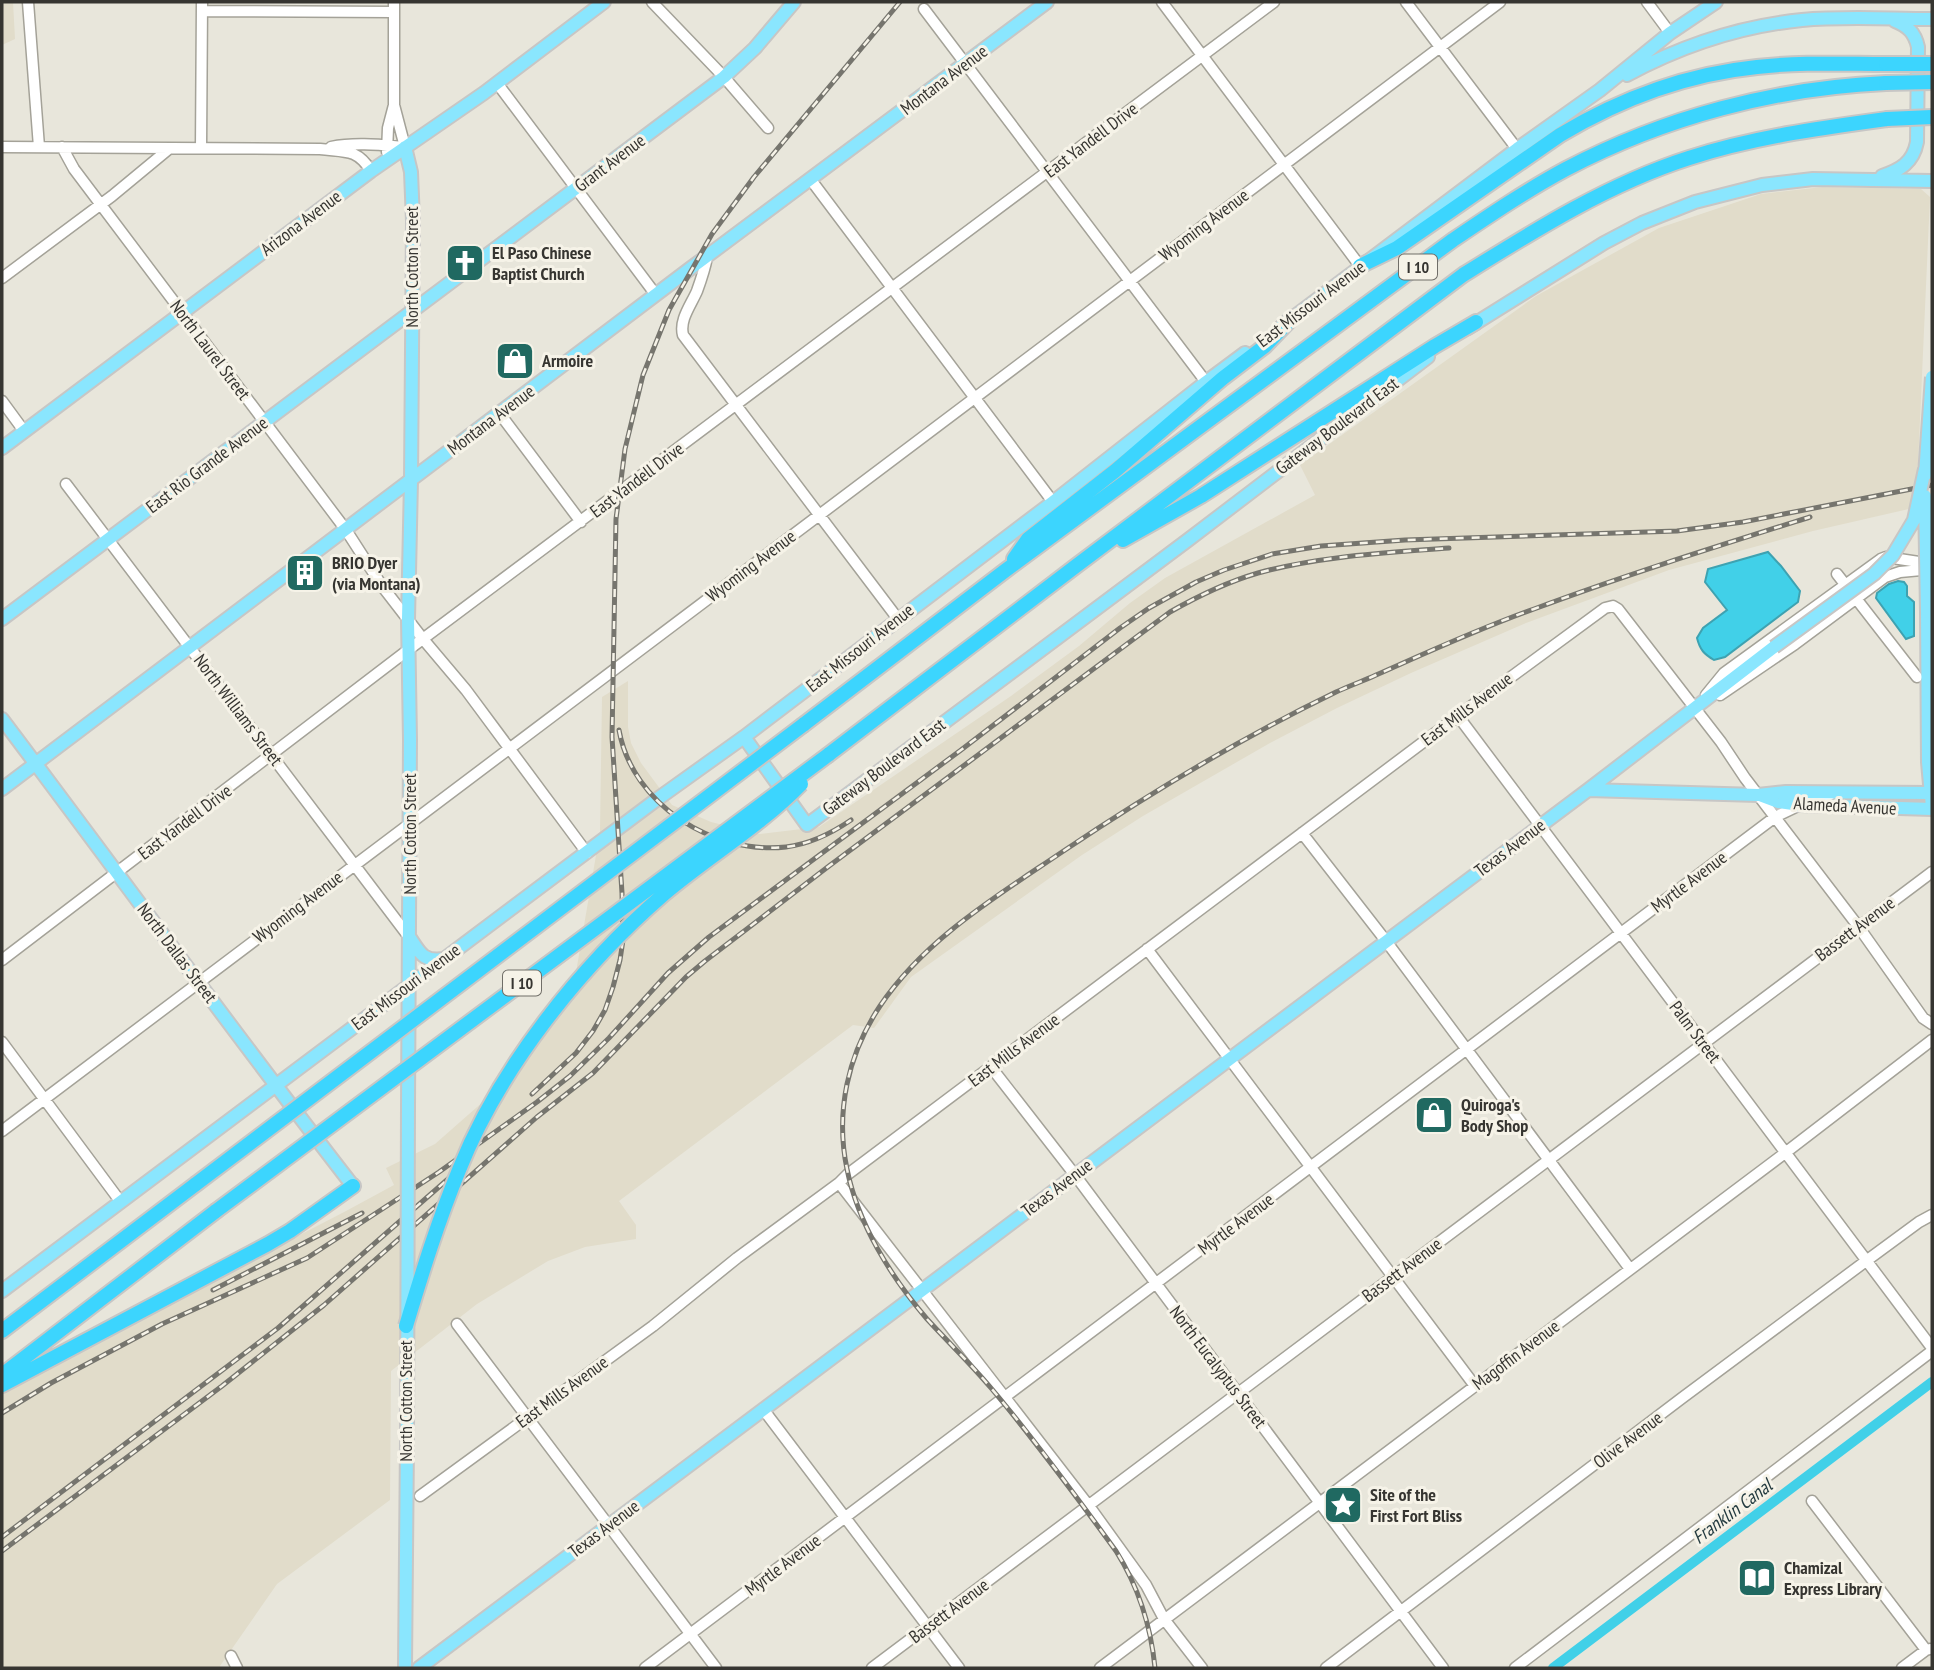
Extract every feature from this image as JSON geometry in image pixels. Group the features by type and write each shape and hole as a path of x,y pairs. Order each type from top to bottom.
{"highway":[{"path":"1360,266 1397,248 1568,130 1641,95 1691,79 1756,67 1932,64"},
{"name":"I 10","path":"2,1331 1006,570 1454,240 1524,193 1605,150 1709,111 1809,90 1853,84 1932,82"},
{"name":"I 10","path":"2,1375 216,1211 828,755 1463,275 1568,211 1650,173 1713,151 1764,138 1887,119 1932,117"},
{"path":"1006,570 1028,539 1126,463 1223,378 1265,346 1290,320"},
{"path":"1076,566 1201,496 1476,322"},
{"path":"406,1326 459,1168 490,1105 558,1006 581,977 648,909 685,877 780,806 828,755"},
{"path":"2,1385 268,1244 353,1186"}],"main road":[{"name":"Arizona Avenue","path":"2,448 371,171 497,83 604,2"},
{"name":"Grant Avenue","path":"412,310 724,77 755,48 794,2"},
{"name":"Montana Avenue","path":"2,789 1048,2"},
{"name":"East Missouri Avenue","path":"2,1290 744,737 1206,382 1716,2"},
{"path":"1875,179 1907,164 1917,142 1918,47 1914,34 1902,24 1888,19"},
{"path":"1600,90 1675,52 1759,27 1805,20 1932,19"},
{"name":"North Cotton Street","path":"405,147 411,172 412,310 408,619 410,824 405,1668"},
{"name":"Gateway Boulevard East","path":"744,737 807,825 1476,322 1604,243 1669,211 1728,192 1762,185 1813,179 1932,180"},
{"name":"East Rio Grande Avenue","path":"2,619 412,310"},
{"path":"1932,377 1925,469 1928,762 1932,800"},
{"path":"1695,709 1874,574 1893,555 1914,520 1925,469"},
{"name":"Texas Avenue","path":"419,1668 1695,709"},
{"name":"North Dallas Street","path":"2,719 353,1186"},
{"name":"Alameda Avenue","path":"1588,790 1758,795 1786,792 1835,793 1932,800"},
{"name":"Alameda Avenue","path":"1758,795 1778,802 1800,805 1932,800"},
{"path":"409,937 421,955 427,959 444,958"}],"street":[{"path":"28,2 39,147"},
{"path":"652,2 724,77 768,128"},
{"path":"1162,2 1360,266"},
{"name":"East Yandell Drive","path":"2,960 408,650 1274,2"},
{"path":"1406,2 1517,149"},
{"name":"Wyoming Avenue","path":"2,1131 1500,2"},
{"path":"1647,2 1671,33"},
{"path":"201,148 202,6 394,7"},
{"name":"North Cotton Street","path":"394,7 394,105 405,147"},
{"path":"924,9 1206,382"},
{"path":"497,83 656,295"},
{"path":"386,160 387,128 394,105"},
{"path":"320,149 342,145 405,147"},
{"path":"2,147 320,149 355,154 365,161 371,171"},
{"name":"North Laurel Street","path":"62,147 74,169 346,530 382,586 466,690 587,853"},
{"path":"2,278 170,148"},
{"path":"811,180 1053,502"},
{"path":"707,257 698,288 683,321 683,335 898,619"},
{"path":"2,401 24,431"},
{"path":"500,414 581,522"},
{"name":"North Williams Street","path":"66,484 409,937"},
{"name":"Texas Avenue","path":"1695,709 1724,674 1845,584 1886,557 1932,566"},
{"name":"Texas Avenue","path":"1695,709 1733,687 1889,575 1932,566"},
{"path":"1837,574 1917,677"},
{"name":"East Mills Avenue","path":"420,1496 653,1326 848,1174 1605,608 1609,606 1618,609 1695,709"},
{"path":"1695,709 1858,926 1923,1018 1932,1024"},
{"name":"Palm Street","path":"1458,716 1932,1350"},
{"name":"Myrtle Avenue","path":"645,1668 1775,817 1835,793"},
{"path":"1302,833 1386,941 1630,1269"},
{"name":"Bassett Avenue","path":"872,1668 1932,872"},
{"path":"1147,949 1475,1386"},
{"name":"Magoffin Avenue","path":"1100,1668 1932,1040"},
{"path":"2,1042 120,1201"},
{"name":"North Eucalyptus Street","path":"991,1067 1075,1175 1443,1668"},
{"path":"839,1183 1089,1506 1146,1585 1164,1619 1202,1668"},
{"name":"Olive Avenue","path":"1325,1668 1866,1261 1932,1215"},
{"path":"457,1324 716,1668"},
{"path":"1515,1668 1932,1350"},
{"path":"763,1409 959,1668"},
{"path":"1812,1501 1929,1649 1902,1668"},
{"path":"231,1656 237,1668"}],"shaded area":[{"path":"2,2 13,2 15,39 2,45"},
{"path":"1823,187 1921,189 1930,197 1918,464 1913,508 1813,531 1669,570 1526,623 1337,708 1143,816 1082,855 911,977 874,1028 853,1025 619,1201 636,1225 636,1239 585,1247 548,1261 477,1304 391,1371 390,1500 277,1584 221,1668 2,1668 2,1390 394,1185 386,1168 435,1144 519,1070 574,984 600,832 602,697 628,681 628,727 631,743 641,763 672,805 711,822 760,834 819,827 1011,696 1165,578 1315,495 1300,465 1536,296 1659,228 1761,194"}],"water":[{"path":"1768,552 1800,591 1798,602 1725,657 1714,660 1703,651 1697,638 1703,628 1727,610 1705,582 1708,569"},
{"path":"1898,581 1904,582 1907,596 1914,602 1914,636 1906,639 1876,598 1877,593"}],"waterway":[{"name":"Franklin Canal","path":"1553,1668 1932,1382"}],"railway":[{"path":"532,1094 576,1053 593,1031 605,1010 620,960 623,940 622,893 612,737 616,519 625,449 643,375 669,310 712,234 754,177 900,2"},
{"path":"2,1413 51,1383 162,1324 307,1258 439,1172 570,1076 668,973 709,937 1120,628 1196,582 1272,554 1321,546 1405,540 1677,531 1743,522 1932,485"},
{"path":"1155,1668 1142,1607 1131,1578 1116,1551 1007,1408 901,1286 878,1249 859,1210 847,1169 844,1105 852,1064 869,1024 898,982 918,960 964,920 1012,885 1129,809 1265,728 1336,692 1494,624 1568,596 1810,517"},
{"path":"2,1551 222,1386 324,1305 537,1117 593,1073 686,977 705,961 1170,612 1224,585 1281,567 1353,556 1449,548"},
{"path":"619,730 627,757 640,781 658,802 705,833 758,847 786,847 820,837 851,820"},
{"path":"2,1537 278,1328 464,1165"},
{"path":"213,1290 362,1213"}],"place":[{"name":"El Paso Chinese Baptist Church","path":"465,263"},
{"name":"Armoire","path":"515,361"},
{"name":"BRIO Dyer (via Montana)","path":"305,573"},
{"name":"Quiroga's Body Shop","path":"1434,1115"},
{"name":"Site of the First Fort Bliss","path":"1343,1505"},
{"name":"Chamizal Express Library","path":"1757,1578"}]}
